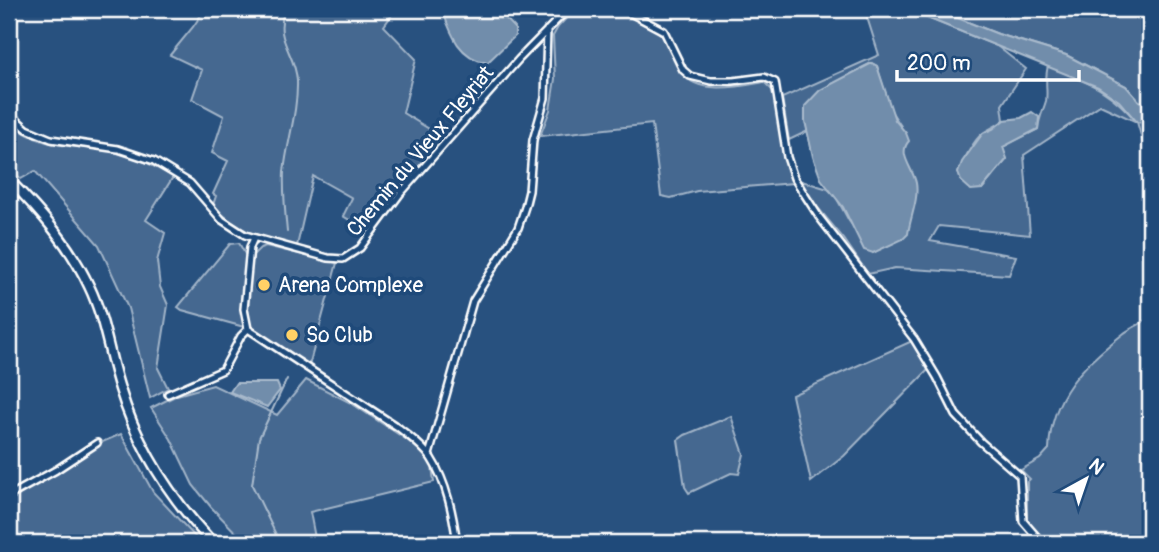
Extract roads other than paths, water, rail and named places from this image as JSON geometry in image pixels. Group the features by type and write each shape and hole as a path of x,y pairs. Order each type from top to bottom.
{"main road":[{"path":"9,180 50,222 81,270 96,303 119,388 137,435 172,495 213,543"}],"street":[{"name":"Chemin du Vieux Fleyriat","path":"9,113 27,129 51,139 130,151 154,161 190,183 229,226 254,238 328,258 343,259 355,253 400,194 568,9"},
{"path":"623,9 663,31 683,70 690,76 722,81 764,76 775,82 786,157 794,178 926,358 956,415 981,442 1020,475 1023,521 1042,543"},
{"path":"429,456 473,301 518,228 525,206 529,191 533,140 545,98 547,30"},
{"path":"254,238 250,247 244,309 248,329 399,428 429,456 449,501 457,543"},
{"path":"168,394 223,370 241,336 248,329"},
{"path":"9,496 97,443"}],"waterway":[{"path":"285,9 282,20 283,38 296,71 297,81 296,104 284,172 287,232"},
{"path":"280,543 252,485 259,438 287,379"}],"place":[{"name":"Arena Complexe","path":"264,285"},
{"name":"So Club","path":"292,335"}]}
